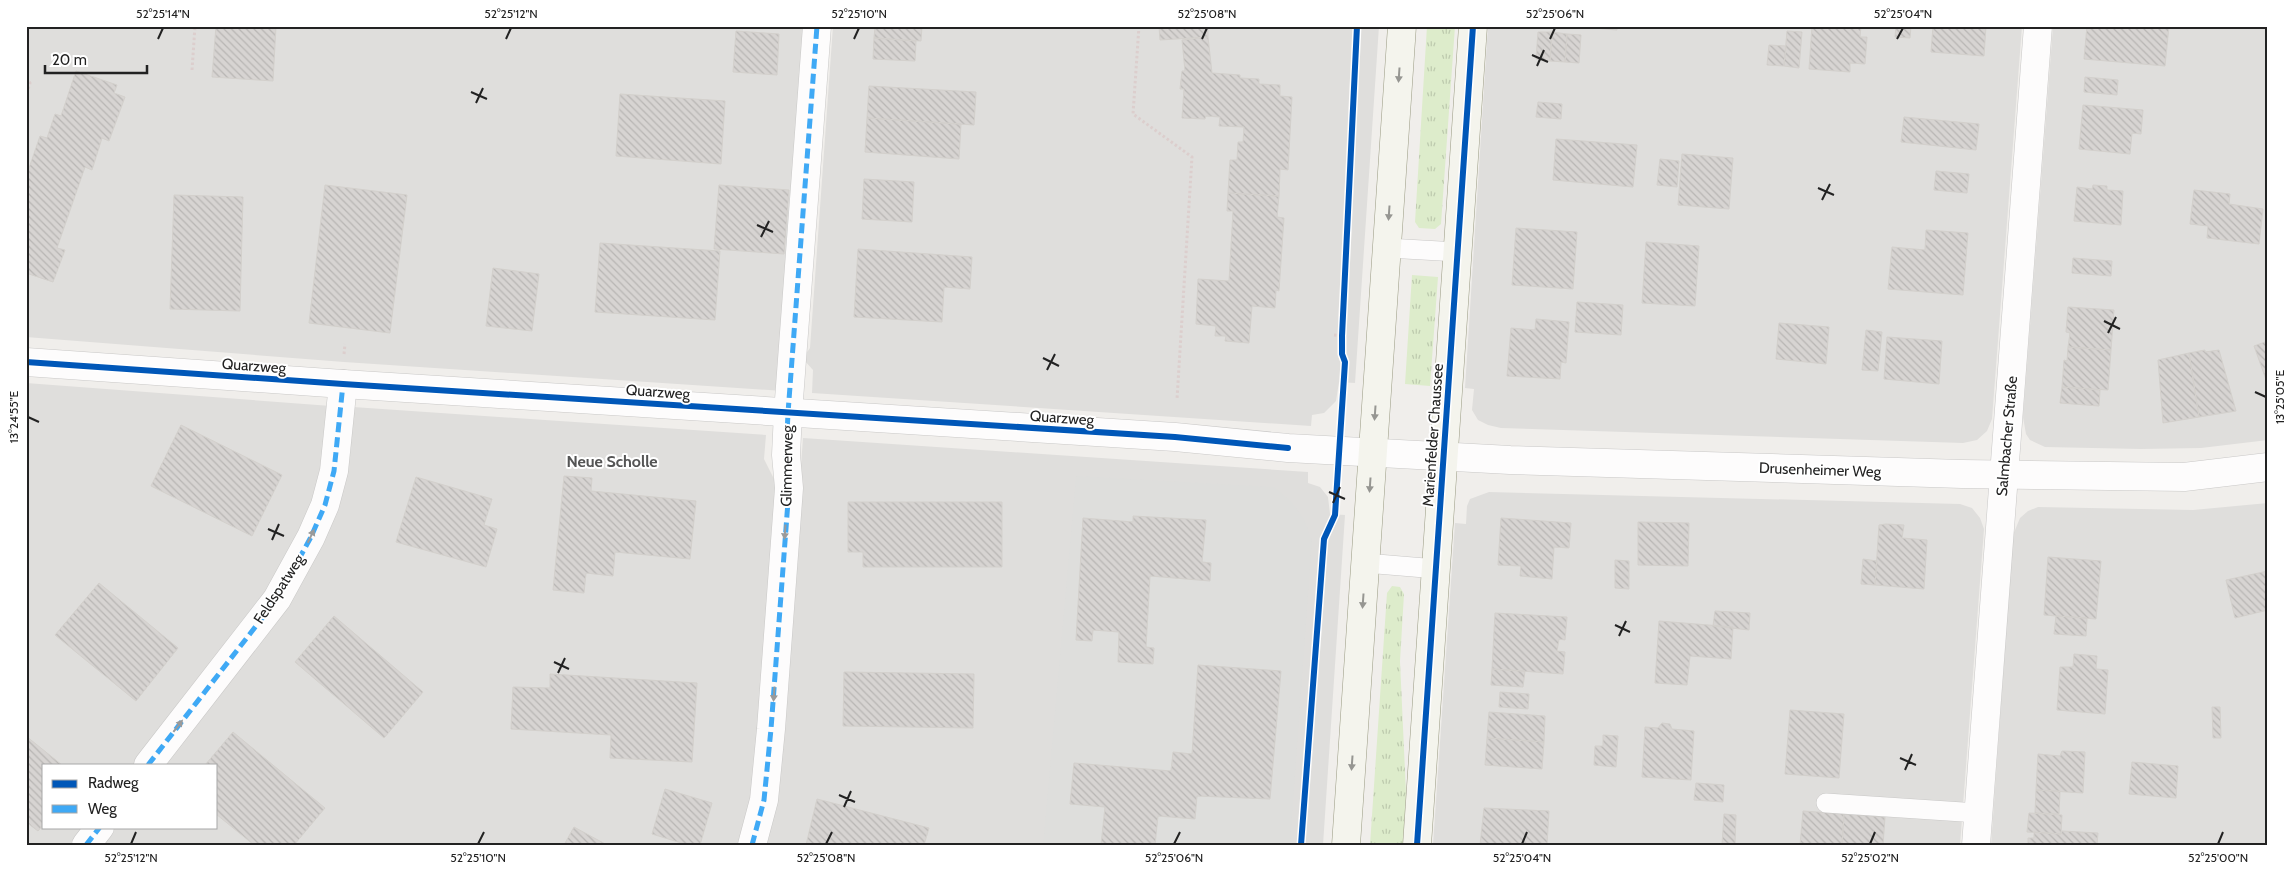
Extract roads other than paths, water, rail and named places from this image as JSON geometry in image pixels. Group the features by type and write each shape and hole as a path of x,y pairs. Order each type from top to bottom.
{"main road":[{"path":"1346,845 1402,26"},
{"name":"Marienfelder Chaussee","path":"1418,845 1473,26"}],"street":[{"name":"Glimmerweg","path":"752,845 764,800 771,729 788,488 786,455 788,413 817,26"},
{"name":"Salmbacher Straße","path":"1976,845 2038,26"},
{"name":"Quarzweg","path":"26,362 1166,437 1288,448 1372,452"},
{"name":"Feldspatweg","path":"149,764 277,598 312,537 325,505 334,471 344,384"},
{"name":"Drusenheimer Weg","path":"1372,452 1510,460 2005,475 2184,477 2268,467"},
{"path":"86,845 99,828"}],"lane":[{"path":"1387,248 1458,252"},
{"path":"1366,563 1437,568"},
{"path":"1826,803 1978,813"}],"district":[{"name":"Neue Scholle","path":"612,461"}]}
